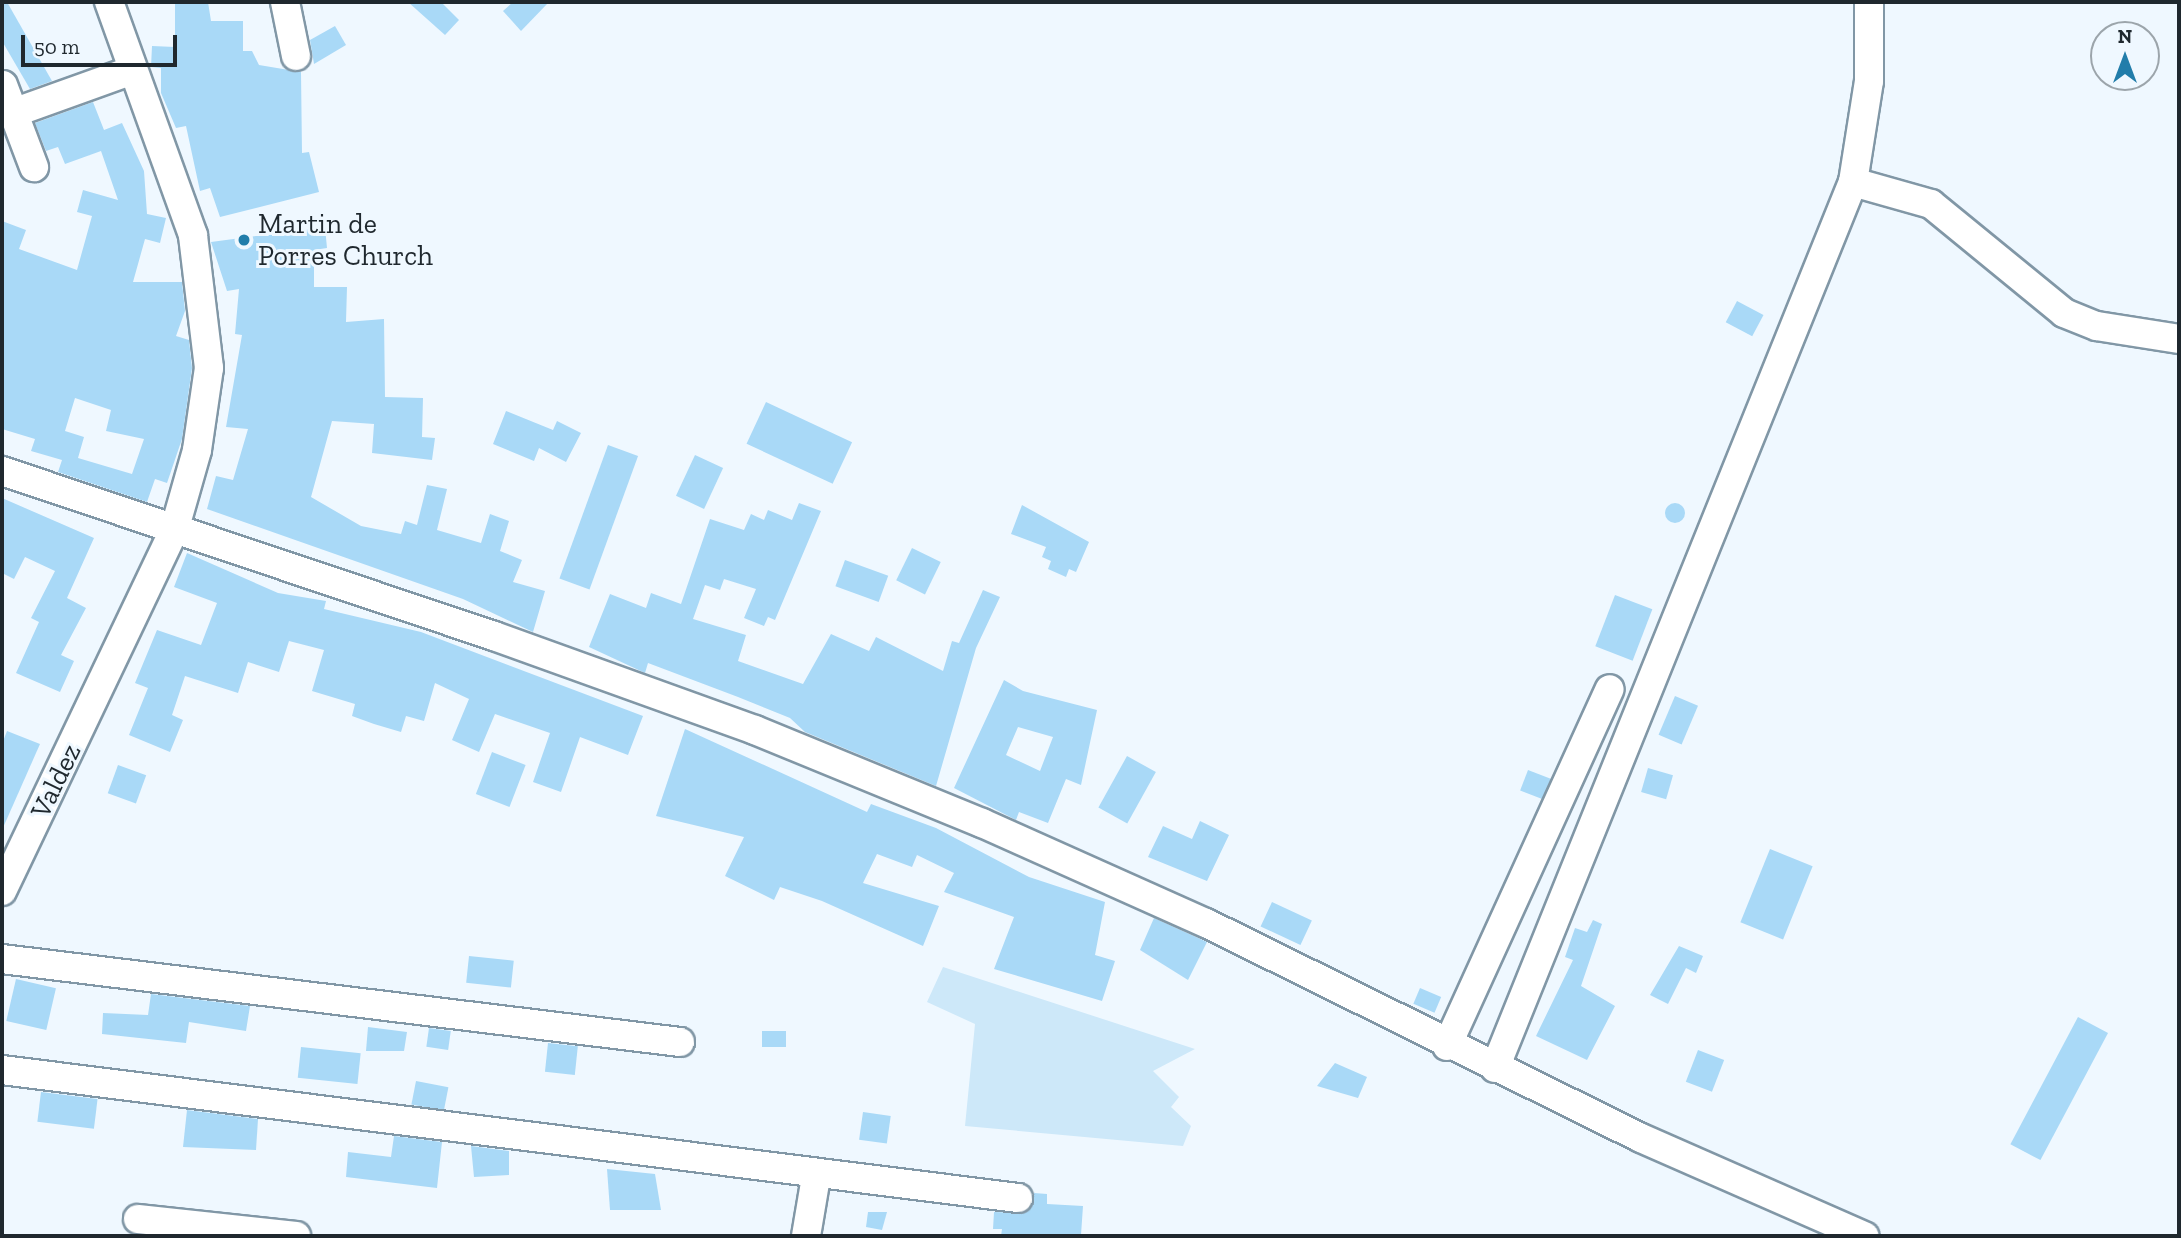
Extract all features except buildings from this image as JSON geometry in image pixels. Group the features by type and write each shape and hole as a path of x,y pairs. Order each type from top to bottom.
{"street":[{"name":"Valdez","path":"2,891 174,531 197,450 209,368 193,235 109,2"},
{"path":"285,2 296,56"},
{"path":"1495,1068 1853,182 1869,80 1869,2"},
{"path":"13,113 133,70"},
{"path":"3,85 34,167"},
{"path":"1853,182 1906,194 1949,215 2064,313 2097,326 2179,339"},
{"path":"2,471 768,735 1206,923 1447,1046 1864,1236"},
{"path":"1447,1046 1610,689"},
{"path":"2,959 680,1042"},
{"path":"2,1070 816,1177 1018,1198"},
{"path":"806,1236 816,1177"},
{"path":"138,1219 296,1236"}],"shaded area":[{"path":"943,967 1195,1049 1153,1071 1179,1097 1171,1107 1191,1126 1183,1146 965,1126 975,1024 927,1002"}],"place":[{"name":"Martin de Porres Church","path":"244,240"}]}
